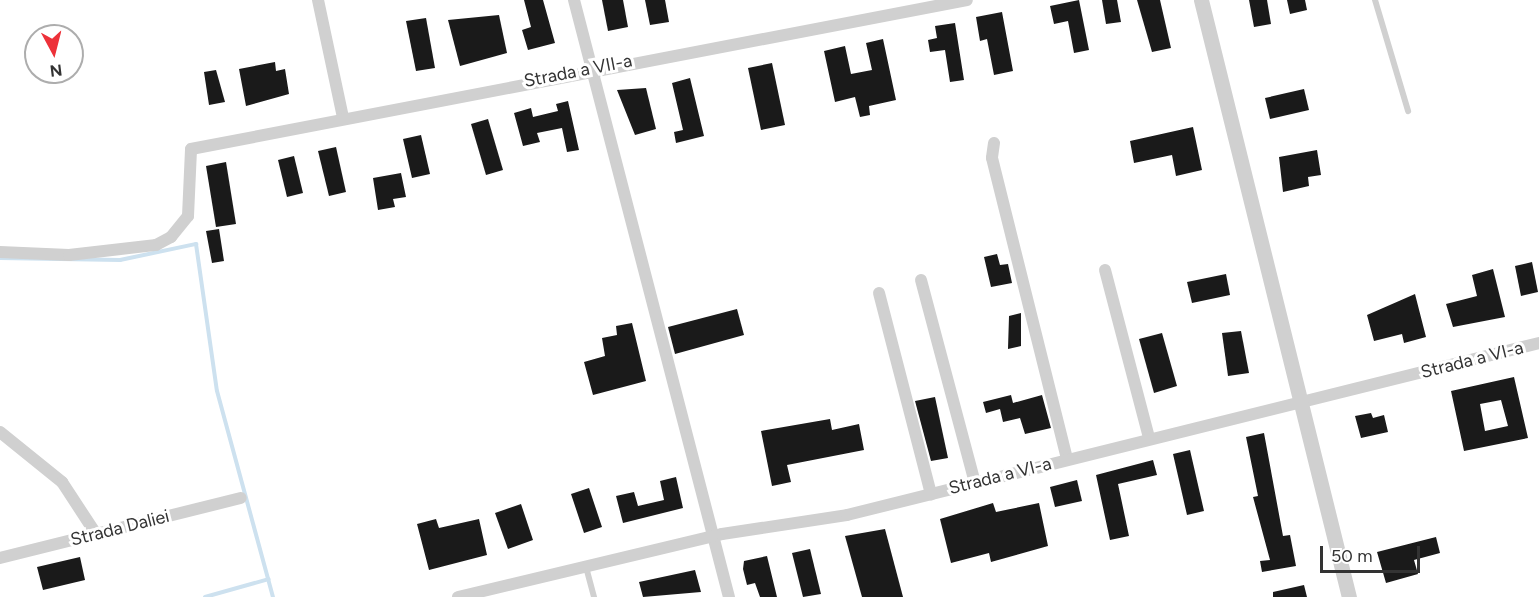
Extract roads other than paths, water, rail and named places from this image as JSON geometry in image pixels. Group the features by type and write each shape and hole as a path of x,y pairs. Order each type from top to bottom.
{"street":[{"path":"318,0 343,118"},
{"path":"574,0 729,597"},
{"name":"Strada a VII-a","path":"0,252 69,255 156,245 171,237 188,216 191,149 593,68 967,0"},
{"path":"1201,0 1349,597"},
{"path":"994,143 992,158 1067,459"},
{"path":"1105,270 1149,438"},
{"path":"921,280 975,483"},
{"path":"879,292 931,494"},
{"name":"Strada a VI-a","path":"458,597 714,536 847,515 1299,400 1539,343"},
{"path":"0,432 62,482 96,534"},
{"name":"Strada Daliei","path":"0,558 241,498"}],"lane":[{"path":"1375,0 1408,111"},
{"path":"586,566 594,597"}],"waterway":[{"path":"0,258 120,260 196,244 217,391 273,597"},
{"path":"205,597 269,579"}]}
